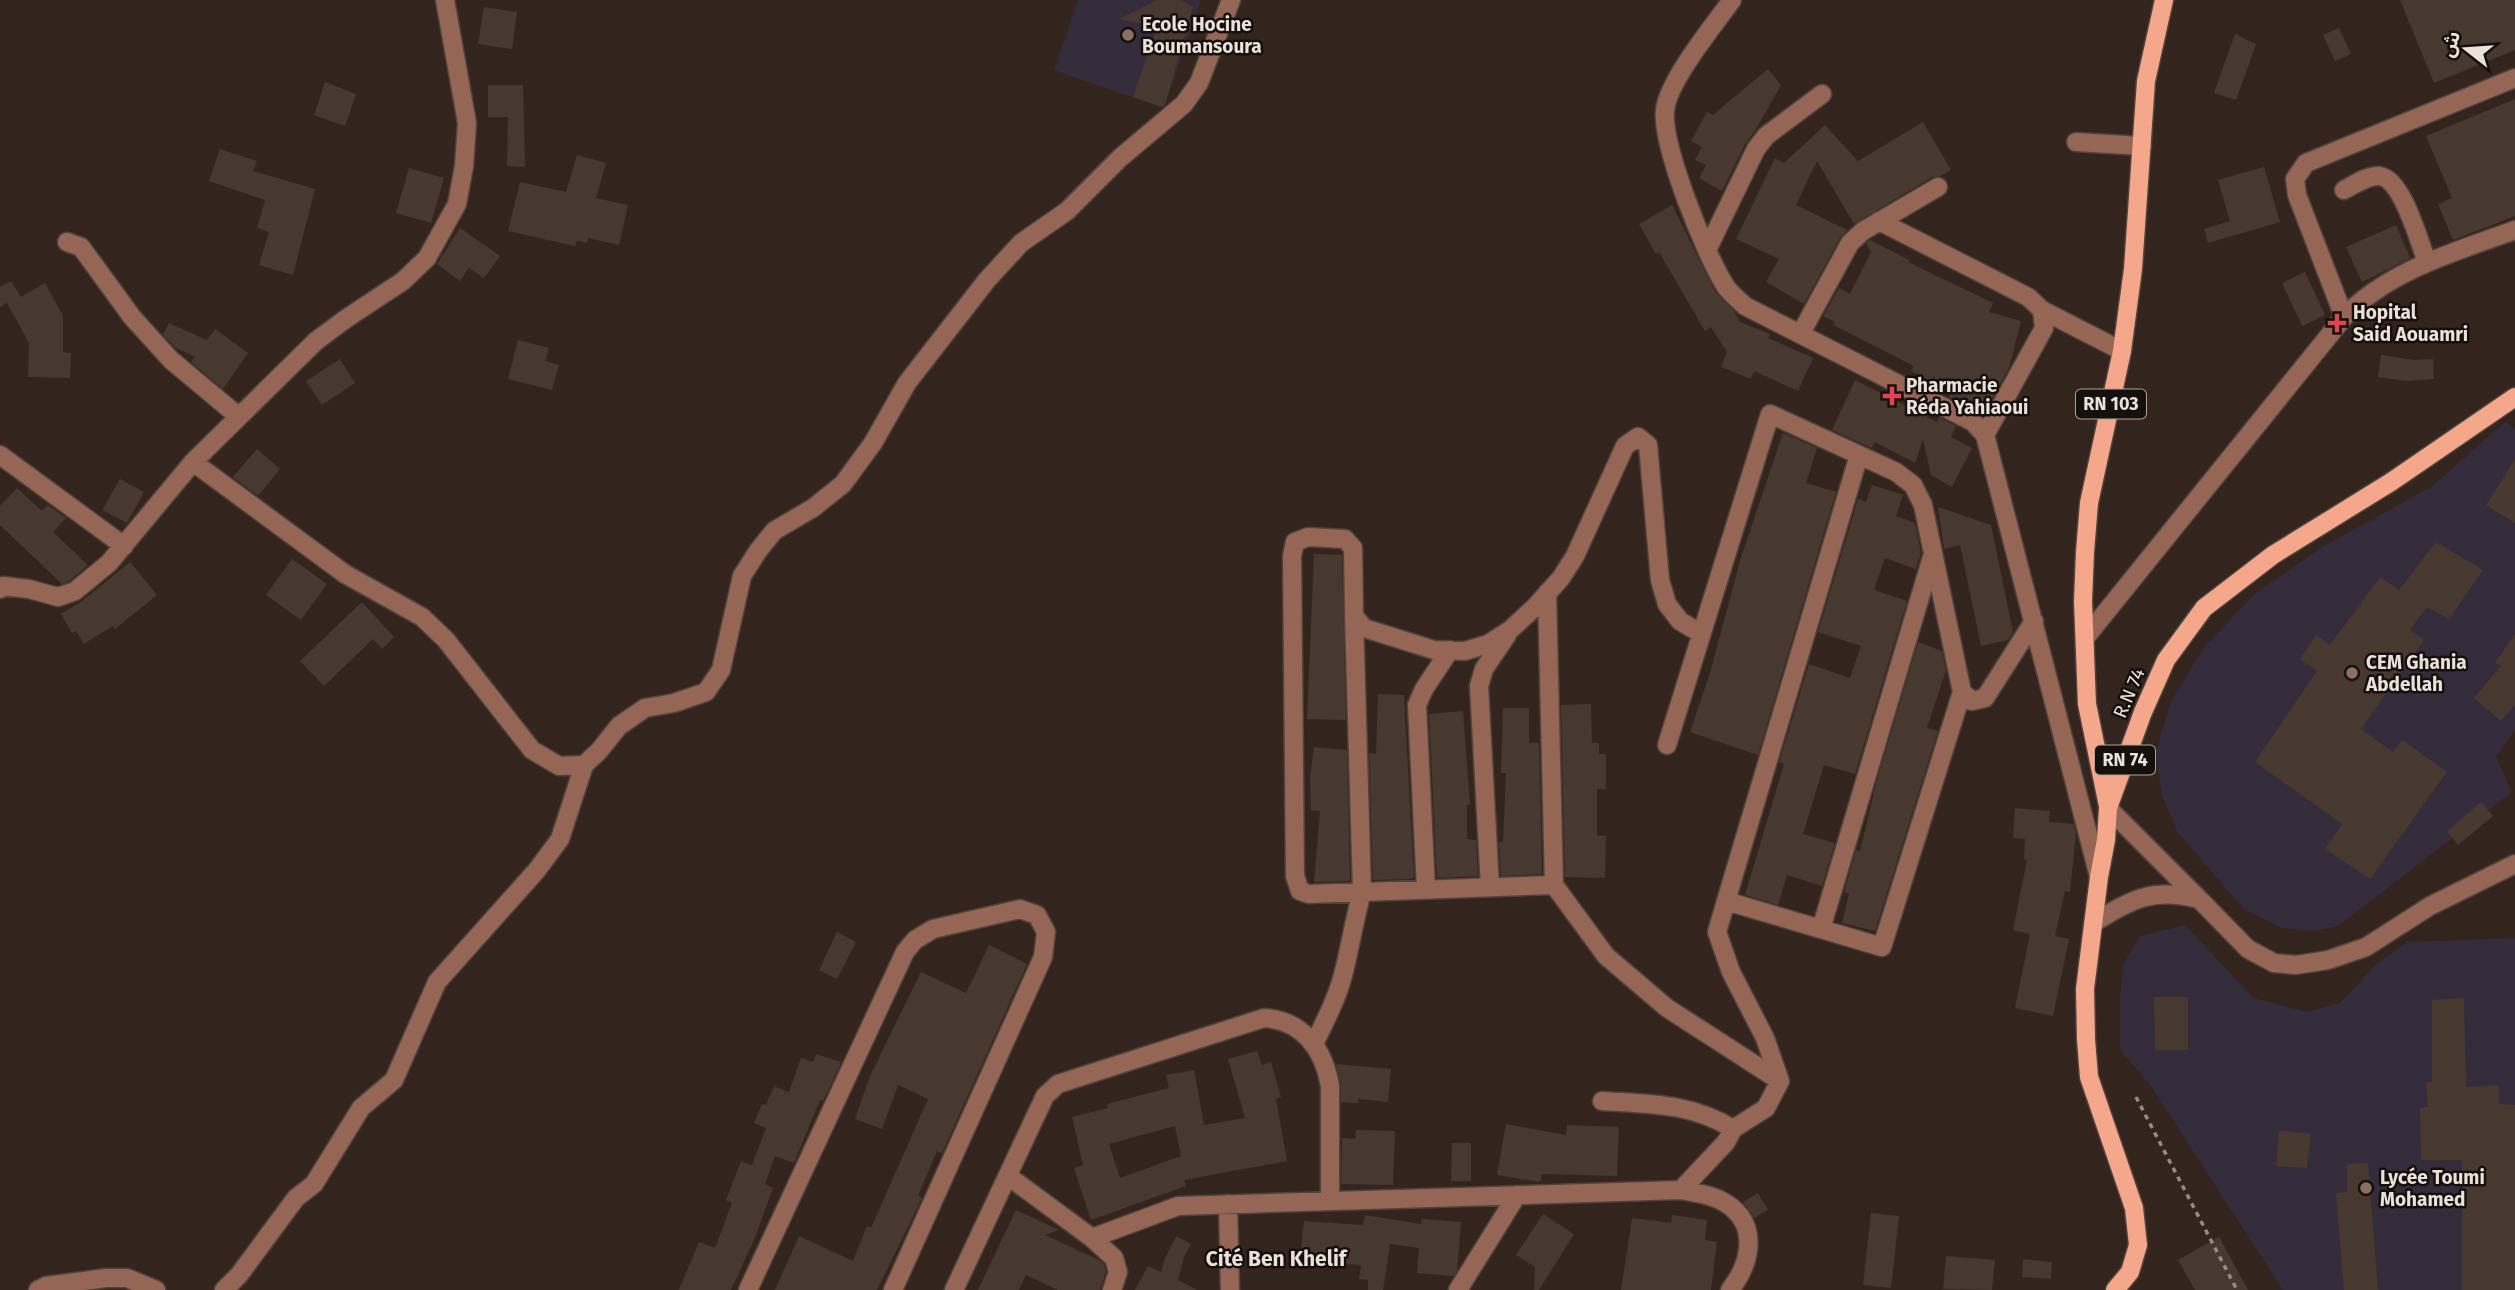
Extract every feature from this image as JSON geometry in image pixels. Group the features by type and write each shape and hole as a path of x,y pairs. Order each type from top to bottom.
{"main road":[{"name":"RN 103","path":"2108,807 2087,704 2083,601 2089,503 2122,351 2133,269 2146,81 2164,0"},
{"name":"R.N 74","path":"2115,1290 2130,1272 2138,1245 2134,1208 2089,1077 2085,1039 2085,989 2106,840 2108,807 2143,712 2166,660 2204,608 2273,555 2391,482 2515,397"}],"street":[{"path":"0,589 4,586 29,589 58,597 75,591 109,563 193,462 316,341 346,317 403,281 427,258 457,204 464,166 467,123 445,0"},
{"path":"224,1290 239,1275 296,1198 314,1184 361,1108 394,1080 437,982 529,879 560,839 584,765 619,726 645,708 674,703 706,692 720,670 741,576 758,551 774,531 813,508 843,484 873,443 907,383 987,280 1021,243 1067,211 1120,158 1184,104 1199,83 1231,0"},
{"path":"1732,0 1673,85 1665,108 1666,135 1707,250 1727,289 1745,306 1973,422 1985,435 2099,877"},
{"path":"2344,317 2298,195 2295,179 2306,163 2515,78"},
{"path":"1707,250 1756,149 1766,136 1822,94"},
{"path":"2076,142 2142,146"},
{"path":"2344,190 2365,178 2381,176 2394,184 2404,202 2427,262"},
{"path":"1801,333 1850,243 1863,231 1938,187"},
{"path":"1879,221 2028,297 2042,310 2122,351"},
{"path":"2085,638 2360,300 2427,262 2515,230"},
{"path":"67,242 81,247 132,317 171,360 238,416"},
{"path":"1985,435 2044,328 2042,310"},
{"path":"1667,745 1770,414 1896,472 1913,485 1923,505 1962,692 1882,947 1726,901"},
{"path":"1490,887 1479,686 1485,669 1510,630 1561,578 1575,556 1625,446 1638,437 1648,445 1650,454 1660,580 1667,604 1679,621 1700,633"},
{"path":"1681,1190 1726,1142 1733,1129 1766,1108 1780,1081 1765,1038 1731,972 1717,932 1858,455"},
{"path":"0,456 124,546"},
{"path":"193,462 345,574 422,617 446,640 532,750 559,766 584,765"},
{"path":"1314,1044 1335,1001 1362,892 1353,548 1345,539 1308,537 1295,542 1292,556 1295,876 1300,891 1309,894 1362,892 1426,889 1554,885"},
{"path":"1821,929 1933,554"},
{"path":"1547,593 1554,885 1606,956 1667,1008 1780,1081"},
{"path":"1354,616 1364,628 1434,650 1465,650 1488,644 1510,630"},
{"path":"1962,692 1972,701 1985,698 2034,621"},
{"path":"1426,889 1418,705 1424,689 1450,650"},
{"path":"2108,807 2248,949 2274,963 2297,965 2328,960 2366,947 2430,906 2515,864"},
{"path":"2093,923 2145,895 2176,893 2199,899"},
{"path":"748,1290 905,952 915,940 933,929 1020,909 1037,915 1046,932 1043,957 893,1290"},
{"path":"954,1290 1045,1096 1058,1084 1264,1018 1275,1018 1292,1024 1314,1044 1327,1069 1331,1086 1329,1200"},
{"path":"1602,1101 1672,1106 1714,1117 1733,1129"},
{"path":"1008,1176 1092,1238 1114,1258 1118,1272 1112,1290"},
{"path":"1092,1238 1178,1206 1681,1190 1720,1199 1737,1212 1750,1232 1748,1256 1730,1290"},
{"path":"1458,1290 1517,1195"},
{"path":"1228,1204 1230,1290"},
{"path":"38,1290 46,1286 106,1278 127,1278 156,1290"}],"path":[{"path":"2136,1097 2237,1290"}],"shaded area":[{"name":"Ecole Hocine Boumansoura","path":"1078,0 1201,0 1164,108 1054,70"},
{"name":"CEM Ghania Abdellah","path":"2505,422 2515,429 2515,730 2496,757 2512,792 2338,926 2315,931 2281,928 2244,909 2178,833 2162,796 2156,753 2171,701 2205,646 2255,594 2319,549 2431,487"},
{"name":"Lycée Toumi Mohamed","path":"2185,925 2253,998 2307,1012 2340,1003 2376,965 2407,942 2515,938 2515,1290 2283,1290 2151,1086 2120,1050 2120,995 2124,962 2140,936"}],"building":[{"path":"1157,0 1180,0 1193,7 1165,105 1162,107 1133,97 1157,27 1119,19"},
{"path":"2400,0 2515,0 2515,50 2434,83"},
{"path":"484,7 517,12 512,49 478,44"},
{"path":"2339,28 2351,54 2335,61 2323,35"},
{"path":"2235,34 2256,44 2236,100 2214,93"},
{"path":"1768,69 1781,85 1745,144 1722,191 1699,178 1706,165 1695,160 1702,147 1691,141 1707,112 1713,115"},
{"path":"325,82 356,94 345,126 314,115"},
{"path":"488,85 523,85 525,167 507,166 508,117 488,117"},
{"path":"2515,99 2515,216 2453,240 2438,204 2452,198 2426,136"},
{"path":"1923,122 1951,170 1932,177 1854,224 1817,161 1796,205 1847,230 1804,304 1766,282 1779,259 1736,239 1775,158 1784,163 1825,125 1858,161"},
{"path":"220,149 257,161 253,171 315,189 293,275 259,265 269,232 257,228 265,200 209,181"},
{"path":"577,155 606,163 596,198 628,205 619,245 588,238 587,243 577,241 575,246 508,231 520,182 566,192"},
{"path":"2264,167 2280,222 2208,243 2204,229 2230,221 2218,180"},
{"path":"409,168 444,178 431,223 396,213"},
{"path":"1672,205 1716,293 1734,311 1740,322 1770,334 1768,338 1813,358 1798,391 1754,371 1751,379 1721,367 1727,352 1711,327 1705,331 1659,252 1656,254 1639,224"},
{"path":"2396,225 2410,258 2362,282 2346,247"},
{"path":"460,228 500,256 484,278 469,268 460,281 437,264"},
{"path":"1870,240 1909,260 1908,262 1993,303 1989,312 2021,321 2009,368 1986,409 1969,400 1966,406 1949,397 1952,392 1911,371 1914,366 1833,325 1835,322 1823,316 1839,288 1850,294 1871,252 1866,243"},
{"path":"2305,272 2325,315 2302,326 2282,283"},
{"path":"11,281 21,297 45,283 63,316 63,352 71,353 70,378 28,377 29,343 7,303 0,307 0,287"},
{"path":"169,323 207,340 215,329 248,353 223,389 191,362 195,357 176,348 163,335"},
{"path":"518,340 549,348 545,361 559,365 552,390 508,379"},
{"path":"2381,355 2414,360 2433,359 2434,379 2406,381 2378,377"},
{"path":"340,359 355,383 322,405 306,381"},
{"path":"1855,380 1937,422 1939,417 1956,426 1951,437 1972,448 1952,487 1931,475 1923,439 1915,463 1875,442 1872,448 1832,430"},
{"path":"1783,433 1817,448 1806,483 1836,492 1758,755 1690,732 1710,673 1740,561"},
{"path":"257,449 280,469 258,496 233,477"},
{"path":"2515,459 2515,523 2486,505"},
{"path":"120,479 144,492 127,523 102,510"},
{"path":"1872,485 1903,495 1896,516 1915,523 1921,553 1916,569 1885,558 1874,590 1907,601 1855,774 1824,765 1803,834 1835,843 1822,886 1787,875 1778,905 1745,895 1784,764 1779,762 1809,664 1850,678 1861,646 1818,632 1858,499 1866,502"},
{"path":"17,488 42,511 48,505 66,518 53,532 88,565 69,581 62,584 0,525 0,506"},
{"path":"1938,507 1991,525 2013,632 2008,640 1981,646 1960,545 1944,549"},
{"path":"2436,542 2483,570 2449,619 2427,607 2410,630 2424,640 2361,729 2393,752 2402,740 2447,772 2370,879 2325,849 2342,824 2255,762 2317,671 2300,659 2316,635 2330,645 2380,577 2399,590"},
{"path":"1314,554 1342,555 1346,720 1307,719"},
{"path":"292,559 327,584 301,620 266,595"},
{"path":"130,562 157,595 115,629 113,626 84,644 76,631 72,633 61,614 81,602"},
{"path":"362,602 394,637 382,649 373,639 324,686 300,661"},
{"path":"2515,634 2515,705 2501,721 2474,698 2501,666 2495,663"},
{"path":"1918,642 1942,651 1946,670 1927,728 1938,731 1875,931 1842,923 1849,894 1844,892 1856,850 1860,851 1877,780"},
{"path":"1378,694 1404,695 1414,878 1409,879 1373,880 1369,753 1376,754"},
{"path":"1591,704 1592,743 1599,743 1599,754 1606,754 1606,789 1597,789 1597,835 1606,836 1605,878 1565,877 1561,705"},
{"path":"1503,708 1529,708 1529,743 1539,743 1542,874 1501,876 1499,842 1503,842 1506,773 1501,773"},
{"path":"1463,711 1470,805 1467,805 1467,839 1476,840 1478,876 1437,878 1429,714"},
{"path":"1314,747 1347,750 1350,881 1314,882 1320,811 1311,811 1310,778"},
{"path":"2481,802 2493,816 2458,845 2447,831"},
{"path":"2015,808 2050,811 2049,822 2074,824 2076,833 2070,892 2065,891 2055,936 2069,939 2053,1016 2015,1008 2030,934 2013,930 2027,860 2024,859 2025,839 2013,838"},
{"path":"837,932 856,942 837,979 819,970"},
{"path":"989,945 1027,964 942,1153 937,1151 918,1196 922,1198 877,1290 775,1290 799,1236 853,1261 867,1226 871,1228 928,1099 898,1085 882,1129 855,1119 870,1076 921,972 966,993"},
{"path":"2154,997 2188,997 2188,1050 2155,1050"},
{"path":"2464,998 2466,1087 2499,1085 2499,1104 2515,1105 2515,1290 2462,1290 2462,1160 2421,1160 2420,1108 2428,1107 2426,1082 2432,1082 2432,1000"},
{"path":"1257,1051 1262,1065 1271,1062 1281,1097 1276,1099 1287,1161 1184,1180 1186,1186 1091,1220 1074,1168 1083,1165 1072,1117 1108,1108 1107,1104 1169,1088 1166,1075 1194,1070 1204,1125 1245,1118 1228,1059","holes":["1175,1126 1181,1156 1120,1178 1109,1144"]},
{"path":"816,1054 841,1062 840,1066 823,1101 820,1100 794,1163 775,1156 765,1184 773,1188 754,1240 731,1290 679,1290 699,1242 715,1248 732,1203 726,1200 741,1161 752,1165 766,1128 754,1123 762,1104 766,1105 774,1086 789,1092 801,1058 813,1062"},
{"path":"1336,1064 1391,1069 1388,1102 1358,1099 1358,1103 1341,1102 1341,1084"},
{"path":"1506,1124 1566,1135 1567,1125 1619,1127 1617,1176 1542,1174 1540,1182 1497,1175"},
{"path":"1356,1130 1395,1131 1393,1185 1341,1184 1342,1138 1355,1139"},
{"path":"2279,1131 2311,1134 2307,1168 2276,1166"},
{"path":"1452,1143 1471,1143 1471,1181 1451,1181"},
{"path":"2368,1163 2378,1290 2344,1290 2336,1193 2347,1192 2347,1164"},
{"path":"1758,1193 1768,1210 1754,1218 1743,1202"},
{"path":"1016,1210 1059,1230 1045,1235 1104,1264 1106,1272 1100,1290 1058,1290 1026,1275 1019,1290 978,1290"},
{"path":"1871,1213 1899,1216 1891,1288 1863,1285"},
{"path":"1543,1214 1574,1234 1539,1290 1534,1290 1535,1267 1516,1255"},
{"path":"1365,1215 1421,1224 1422,1219 1461,1222 1457,1271 1454,1276 1417,1273 1419,1248 1390,1244 1383,1290 1368,1290 1368,1280 1359,1279 1361,1265 1300,1261 1304,1221 1363,1225"},
{"path":"1672,1215 1707,1220 1705,1240 1717,1242 1711,1290 1621,1290 1632,1218 1671,1223"},
{"path":"1176,1236 1191,1244 1184,1257 1178,1280 1197,1290 1135,1290 1148,1266 1161,1272"},
{"path":"2219,1237 2248,1290 2195,1290 2178,1260"},
{"path":"1946,1256 1995,1260 1992,1290 1943,1289"},
{"path":"2023,1259 2052,1262 2051,1279 2022,1277"}],"place":[{"name":"Ecole Hocine Boumansoura","path":"1128,35"},
{"name":"Hopital Said Aouamri","path":"2337,323"},
{"name":"Pharmacie Réda Yahiaoui","path":"1892,396"},
{"name":"CEM Ghania Abdellah","path":"2352,673"},
{"name":"Lycée Toumi Mohamed","path":"2366,1188"}],"district":[{"name":"Cité Ben Khelif","path":"1276,1259"}]}
